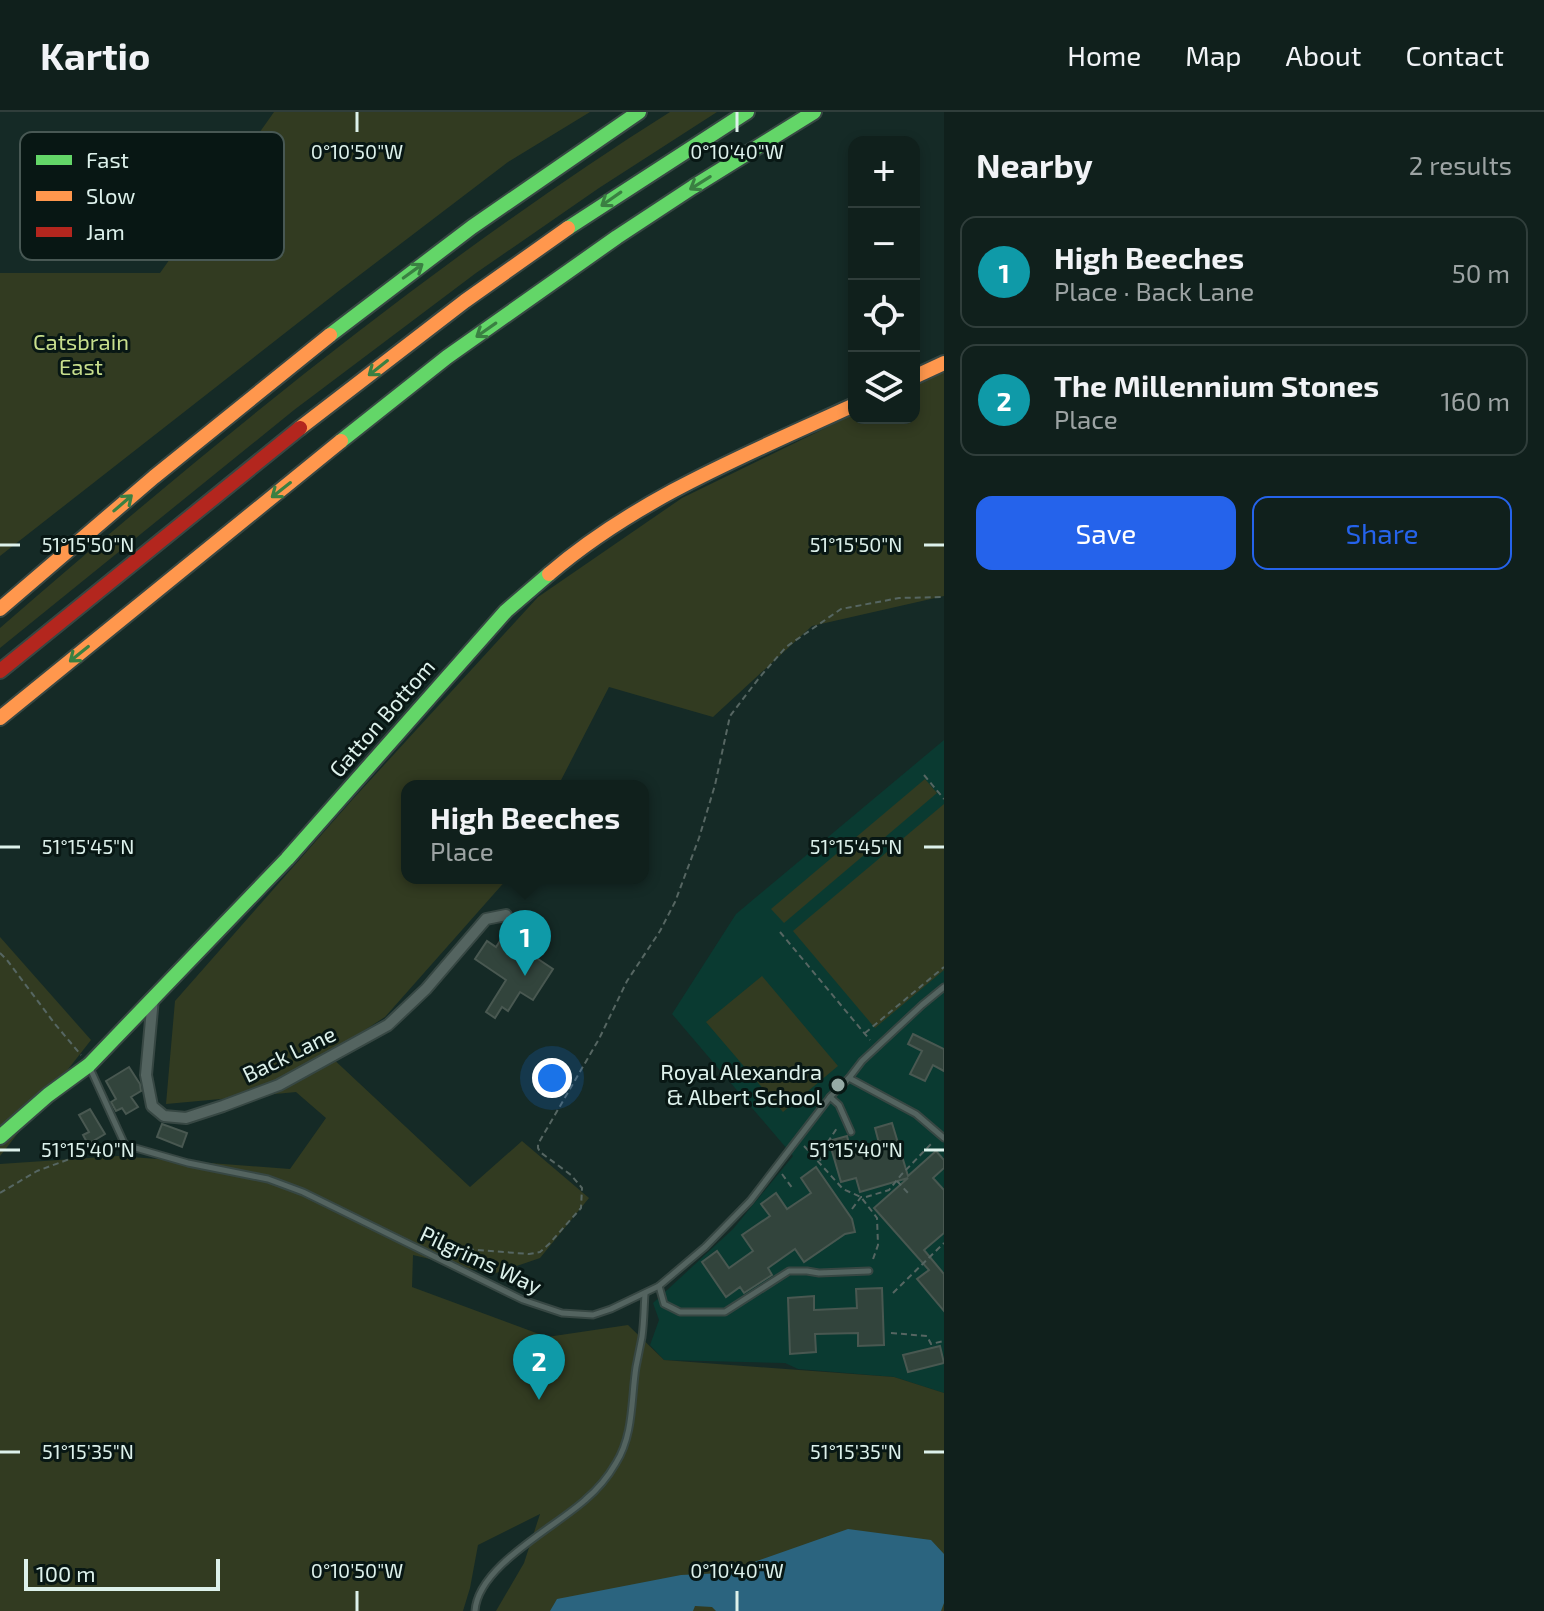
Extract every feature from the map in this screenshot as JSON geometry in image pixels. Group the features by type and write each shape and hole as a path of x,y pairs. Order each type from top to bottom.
{"main road":[{"path":"0,609 166,465 331,333 500,207 639,112"},
{"path":"0,671 331,404 465,301 638,181 747,112"},
{"path":"0,718 447,357 617,237 814,112"},
{"path":"920,374 944,363"},
{"name":"Gatton Bottom","path":"0,1137 48,1095 89,1065 287,859 506,611 567,559 615,525 687,482 848,408"}],"street":[{"name":"Back Lane","path":"153,998 146,1075 152,1106 164,1116 186,1118 279,1085 388,1025 426,989 486,919 506,915"}],"lane":[{"name":"Pilgrims Way","path":"125,1145 188,1163 268,1179 523,1300 562,1313 593,1315 659,1286 705,1247 750,1201 830,1097 875,1047 944,987"},
{"path":"89,1065 125,1145"},
{"path":"849,1078 916,1114 942,1136"},
{"path":"830,1097 839,1105 851,1132"},
{"path":"659,1286 664,1304 680,1312 725,1312 789,1271 869,1271"},
{"path":"475,1611 475,1603 486,1582 502,1564 584,1502 601,1486 619,1460 629,1430 645,1293"}],"path":[{"path":"410,1245 529,1254 540,1252 581,1208 582,1188 571,1175 540,1152 538,1144 599,1039 627,981 675,902 715,785 730,716 786,647 841,609 899,598 944,597"},
{"path":"924,775 944,799"},
{"path":"780,932 875,1047"},
{"path":"0,953 89,1065"},
{"path":"865,1034 944,967"},
{"path":"819,1162 824,1148 844,1117"},
{"path":"797,1140 843,1189 866,1197 889,1190 942,1136"},
{"path":"0,1193 37,1171 86,1153 125,1145"},
{"path":"776,1167 793,1189"},
{"path":"897,1180 909,1194"},
{"path":"852,1209 861,1197"},
{"path":"861,1197 877,1218 878,1245 869,1271"},
{"path":"893,1293 944,1243"},
{"path":"939,1248 944,1254"},
{"path":"891,1333 927,1336 931,1344 944,1341"}],"shaded area":[{"name":"Royal Alexandra & Albert School","path":"944,740 944,1393 894,1377 798,1369 785,1363 664,1360 650,1345 659,1320 653,1303 733,1229 793,1156 672,1014 736,914"}],"green space":[{"name":"Catsbrain East","path":"274,112 590,112 508,162 0,556 0,273 160,273 169,260 284,260 284,132 260,132"},
{"path":"670,112 717,112 476,273 294,410 0,648 0,628 325,357 494,230"},
{"path":"944,371 944,596 812,626 713,717 609,687 561,780 401,780 401,884 503,884 385,1017 328,1054 470,1187 522,1141 589,1198 540,1258 493,1274 413,1255 412,1287 547,1337 628,1325 664,1360 894,1377 944,1393 944,1611 496,1611 524,1563 540,1514 478,1545 463,1611 0,1611 0,1164 118,1156 290,1169 326,1118 296,1092 166,1104 175,1001 352,800 538,597 682,498 848,417 848,424 920,424 920,382"},
{"path":"925,779 937,793 784,923 771,909"},
{"path":"944,804 944,970 875,1028 793,931"},
{"path":"0,937 91,1040 0,1156"},
{"path":"762,976 838,1066 783,1112 706,1022"}],"water":[{"path":"848,1529 931,1540 944,1554 944,1603 941,1611 716,1611 712,1607 695,1606 693,1611 550,1611 557,1599 681,1575 723,1573"}],"building":[{"path":"508,929 534,945 529,953 553,969 533,1000 520,992 508,1011 502,1007 495,1018 486,1012 506,980 475,959 487,941 496,947"},
{"path":"913,1034 944,1049 944,1071 933,1065 925,1081 910,1074 922,1051 908,1044"},
{"path":"129,1067 141,1091 131,1097 138,1107 126,1114 122,1108 116,1111 111,1102 116,1099 106,1081"},
{"path":"90,1109 105,1134 88,1144 83,1135 89,1132 79,1115"},
{"path":"892,1123 908,1176 936,1151 944,1160 944,1168 933,1178 944,1190 944,1233 924,1250 944,1274 944,1311 917,1279 929,1270 874,1208 908,1178 860,1192 856,1178 841,1182 829,1141 847,1136 852,1155 880,1147 875,1128"},
{"path":"162,1124 187,1133 182,1147 157,1137"},
{"path":"816,1167 852,1219 855,1232 845,1234 804,1262 795,1249 768,1268 772,1275 744,1293 740,1287 726,1297 702,1262 717,1251 729,1268 753,1251 742,1235 770,1216 761,1204 776,1193 787,1209 811,1193 801,1178"},
{"path":"882,1288 884,1345 858,1346 858,1333 815,1334 816,1352 790,1354 788,1298 814,1296 814,1310 857,1308 856,1289"},
{"path":"940,1346 944,1363 908,1372 903,1355"}],"traffic: fast":[{"path":"330,335 472,227 639,112"},
{"path":"568,228 747,112"},
{"path":"341,441 447,357 617,237 814,112"},
{"path":"0,1137 48,1095 89,1065 287,859 506,611 549,574"}],"traffic: slow":[{"path":"300,428 465,301 568,228"},
{"path":"0,609 154,477 330,335"},
{"path":"920,374 944,363"},
{"path":"549,574 620,522 657,500 848,408"},
{"path":"0,718 341,441"}],"traffic: jam":[{"path":"0,671 300,428"}],"place":[{"name":"High Beeches","path":"525,976"},
{"name":"Royal Alexandra & Albert School","path":"838,1085"},
{"name":"The Millennium Stones","path":"539,1400"}]}
